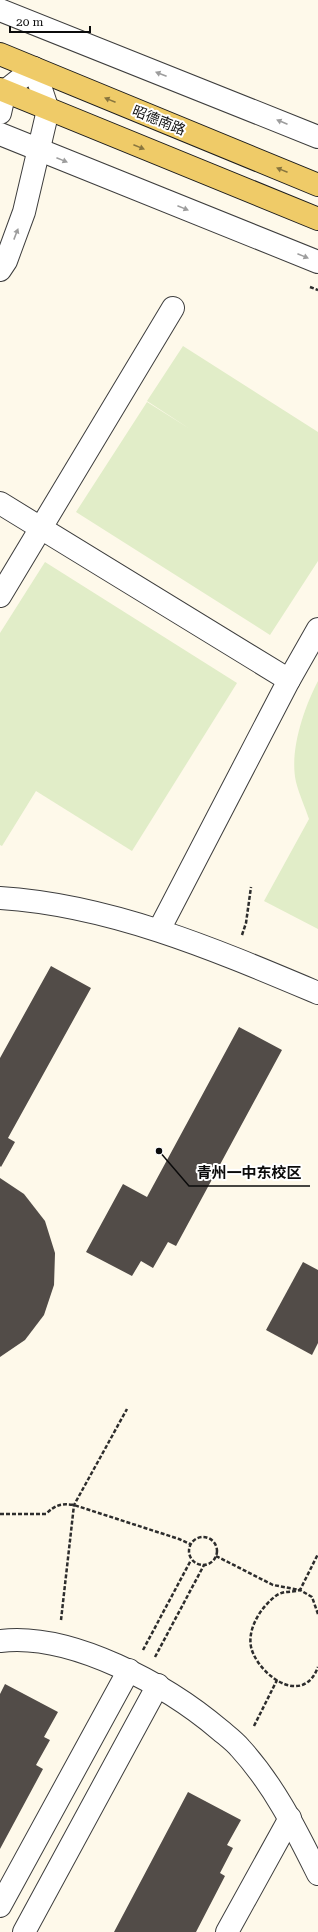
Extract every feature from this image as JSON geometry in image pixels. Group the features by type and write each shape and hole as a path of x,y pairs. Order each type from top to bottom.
{"main road":[{"name":"昭德南路","path":"0,54 318,185"},
{"path":"2,90 318,219"}],"street":[{"path":"0,10 318,137"},
{"path":"0,113 2,90 34,68 48,110 24,212 6,261 0,270"},
{"path":"0,134 318,262"},
{"path":"0,596 173,308"},
{"path":"0,503 289,680"},
{"path":"159,930 289,680 318,629"},
{"path":"0,898 31,900 94,913 159,930 318,993"},
{"path":"0,1641 14,1640 73,1649 129,1670 158,1685 203,1716 240,1747 270,1785 290,1818 318,1874"},
{"path":"0,1906 129,1670"},
{"path":"24,1932 158,1685"},
{"path":"227,1932 290,1818"}],"path":[{"path":"229,957 243,934 246,924 251,887"},
{"path":"56,1646 60,1628 74,1505 127,1409"},
{"path":"0,1514 46,1514 54,1506 63,1503 74,1505 175,1537 190,1544"},
{"path":"158,1685 154,1667 155,1657 204,1565 212,1562 216,1556 216,1545 209,1538 200,1536 190,1544 188,1551 192,1560 204,1565"},
{"path":"300,1590 318,1554"},
{"path":"216,1556 273,1585 300,1590 312,1597 318,1614"},
{"path":"129,1670 140,1655 192,1560"},
{"path":"300,1590 281,1593 264,1606 252,1633 253,1652 268,1673 276,1680 293,1687 301,1686 311,1678 318,1667"},
{"path":"240,1747 249,1736 276,1680"}],"green space":[{"path":"183,346 318,432 318,561 270,635 76,512 147,402 190,429 147,401"},
{"path":"45,562 237,683 132,851 36,791 2,846 0,845 0,633"},
{"path":"318,681 318,929 264,901 309,819 296,782 294,770 296,744 299,730"}],"building":[{"path":"51,966 91,988 8,1138 15,1142 1,1167 0,1058"},
{"path":"239,1027 282,1050 176,1246 168,1242 153,1268 141,1261 132,1276 86,1252 123,1184 147,1197"},
{"path":"0,1178 24,1194 45,1221 55,1253 54,1285 44,1315 25,1340 0,1357"},
{"path":"303,1262 318,1270 318,1343 312,1355 266,1330"},
{"path":"5,1684 58,1712 44,1737 50,1740 36,1765 43,1769 0,1849 0,1694"},
{"path":"188,1792 241,1820 227,1845 233,1848 220,1873 225,1876 196,1932 114,1932"}],"place":[{"name":"青州一中东校区","path":"159,1151"}]}
